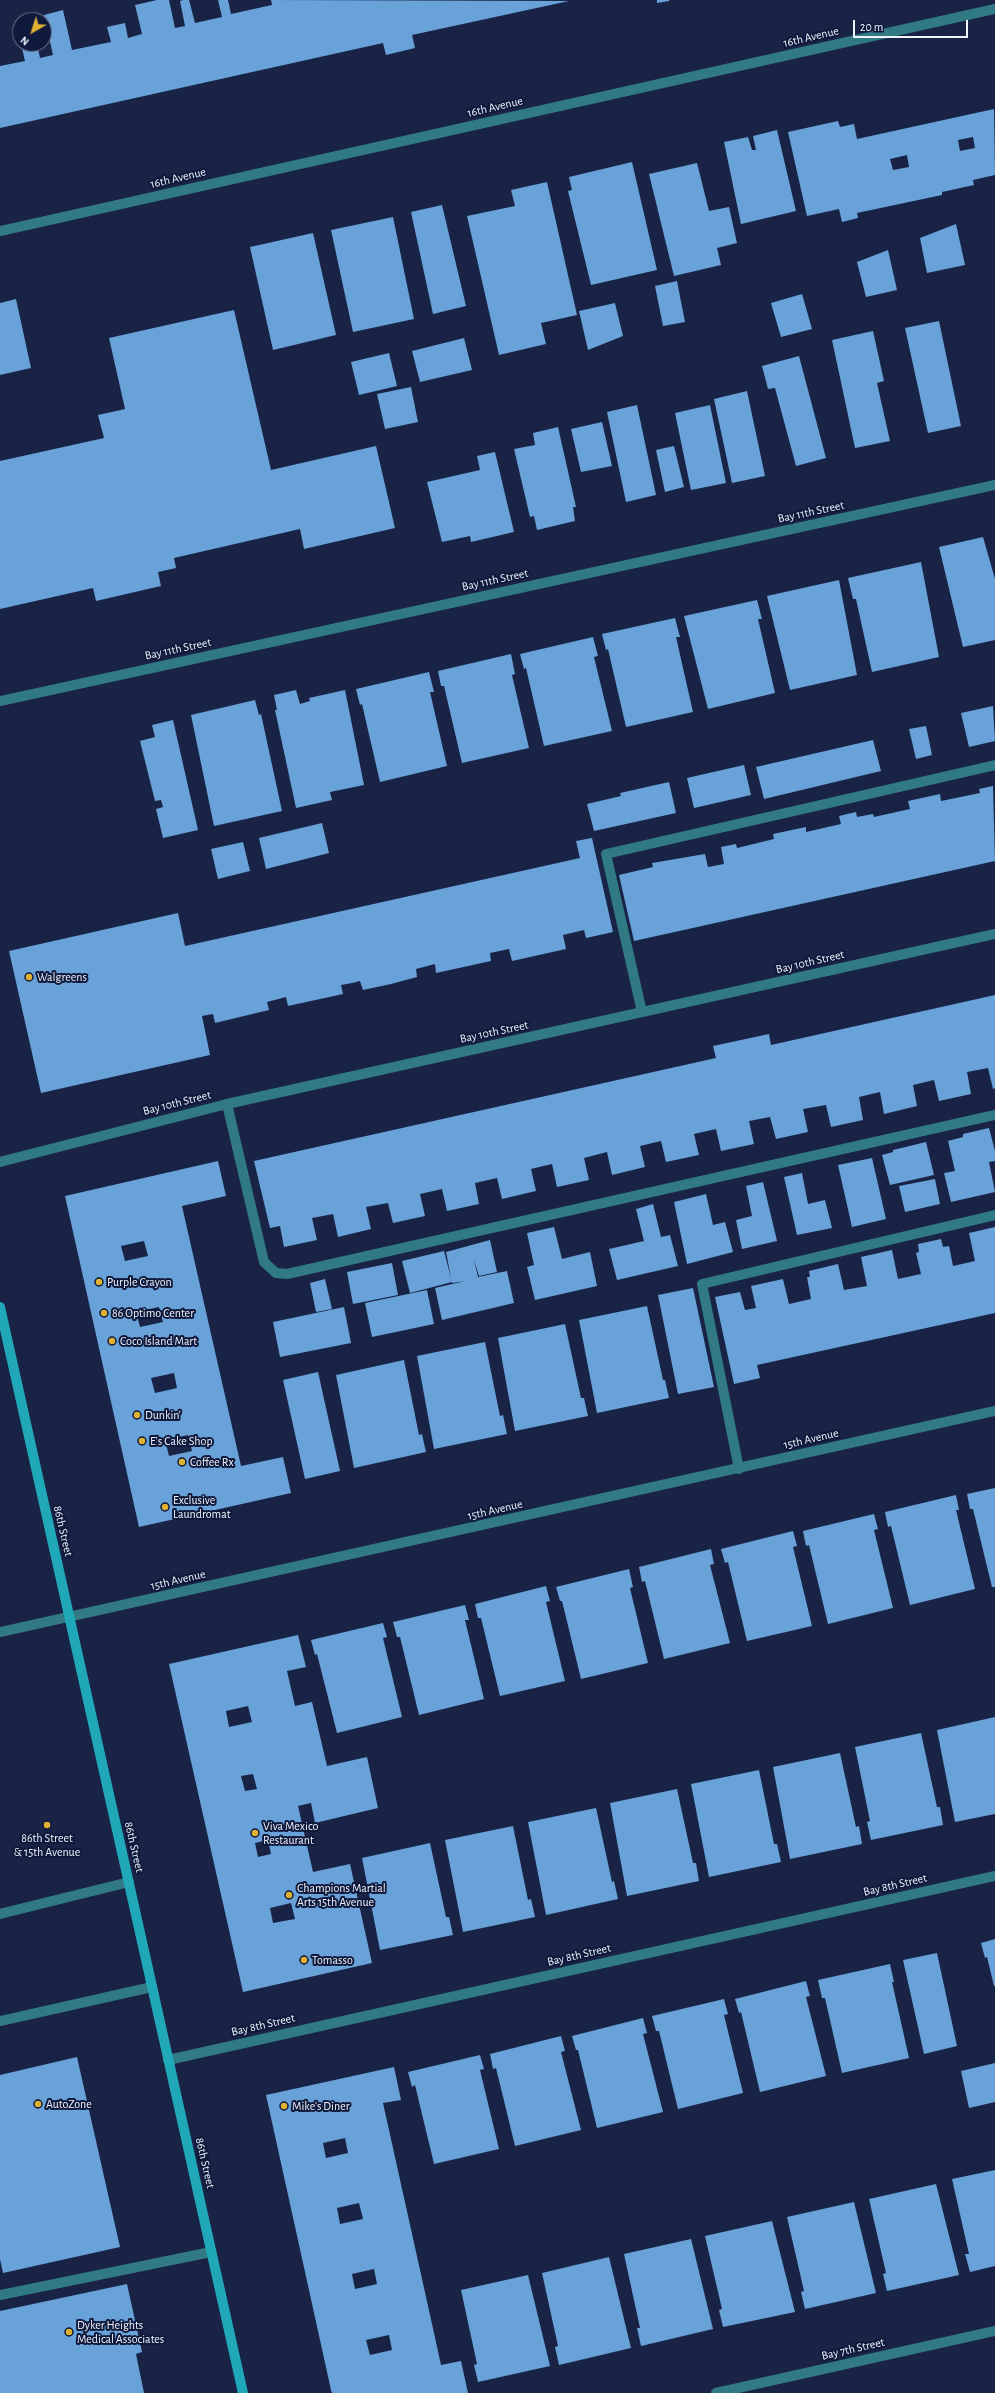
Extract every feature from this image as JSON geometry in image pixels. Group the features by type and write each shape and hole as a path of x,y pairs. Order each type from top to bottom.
{"main road":[{"name":"86th Street","path":"0,1307 243,2393"}],"street":[{"name":"16th Avenue","path":"0,231 995,9"},
{"name":"Bay 11th Street","path":"0,701 995,485"},
{"path":"642,1012 606,854 995,765"},
{"name":"Bay 10th Street","path":"0,1162 227,1104 995,934"},
{"path":"227,1104 264,1262 276,1273 287,1274 995,1115"},
{"path":"739,1469 702,1284 995,1215"},
{"name":"15th Avenue","path":"0,1632 995,1412"},
{"name":"Bay 8th Street","path":"168,2060 995,1876"},
{"path":"0,1914 129,1882"},
{"path":"0,2021 152,1987"},
{"path":"0,2295 211,2252"},
{"name":"Bay 7th Street","path":"716,2393 995,2331"}],"building":[{"path":"157,0 169,0 175,28 185,26 180,1 183,0 189,0 195,23 222,17 218,0 228,0 231,14 272,5 271,0 569,1 412,35 415,48 386,55 383,43 0,128 0,66 25,61 23,52 39,52 40,58 53,55 52,13 63,10 72,50 111,42 107,27 125,23 128,38 142,34 135,5"},
{"path":"657,0 669,0 669,1 657,3"},
{"path":"994,109 995,175 973,180 974,185 942,192 942,195 857,213 858,218 842,222 839,209 807,216 788,132 838,121 840,127 854,124 857,139","holes":["973,137 975,148 960,151 958,140","907,155 909,167 893,170 890,159"]},
{"path":"777,130 796,211 741,224 724,142 748,137 752,150 756,150 753,136"},
{"path":"632,162 657,270 591,285 568,191 572,190 569,177"},
{"path":"697,163 709,211 729,207 737,243 717,248 721,265 674,276 649,174"},
{"path":"547,182 577,315 541,323 546,344 499,355 467,216 515,206 511,190"},
{"path":"442,205 466,306 433,314 411,212"},
{"path":"393,217 414,319 353,332 331,230"},
{"path":"956,224 965,265 927,273 920,238"},
{"path":"313,233 336,335 273,350 250,247"},
{"path":"888,250 897,290 866,297 857,262"},
{"path":"677,281 685,322 663,326 655,286"},
{"path":"802,294 812,329 781,337 771,303"},
{"path":"16,299 31,368 0,375 0,303"},
{"path":"615,303 623,336 588,350 579,311"},
{"path":"234,310 271,470 376,446 395,528 304,549 300,529 174,558 176,568 158,572 161,586 96,601 93,588 0,609 0,461 104,438 98,415 125,409 109,338"},
{"path":"939,321 961,426 928,433 905,328"},
{"path":"873,331 884,381 877,383 890,441 855,448 832,340"},
{"path":"464,338 472,370 420,382 412,351"},
{"path":"389,353 397,386 359,395 351,362"},
{"path":"799,356 826,458 796,466 775,388 768,389 762,366"},
{"path":"411,387 418,422 385,429 377,394"},
{"path":"747,391 765,476 732,483 714,399"},
{"path":"637,405 656,495 626,502 607,412"},
{"path":"710,405 726,483 691,490 675,413"},
{"path":"602,422 612,466 581,472 571,429"},
{"path":"558,427 576,507 573,507 575,521 537,530 534,516 530,517 514,449 535,445 533,433"},
{"path":"674,446 684,487 665,492 656,450"},
{"path":"495,452 514,532 471,542 470,536 442,542 427,482 480,470 477,456"},
{"path":"983,537 995,579 995,640 963,647 939,547"},
{"path":"921,562 939,657 872,672 856,599 853,599 848,578"},
{"path":"839,580 857,675 790,690 767,596"},
{"path":"757,600 762,619 758,619 775,693 708,709 684,616"},
{"path":"675,618 680,637 676,637 693,712 626,727 608,649 606,650 602,634"},
{"path":"593,637 598,656 594,657 612,731 544,746 526,668 524,669 520,654"},
{"path":"511,654 515,674 512,675 529,748 462,763 444,686 441,686 438,671"},
{"path":"429,672 434,692 430,692 447,766 380,782 362,704 360,705 356,689"},
{"path":"296,690 300,704 310,701 309,698 345,690 364,785 330,792 332,800 296,808 275,710 277,710 274,695"},
{"path":"255,700 259,715 261,714 282,811 214,826 191,715"},
{"path":"993,706 995,741 969,747 961,713"},
{"path":"173,720 198,830 163,838 156,809 163,807 161,800 155,801 140,741 155,737 152,725"},
{"path":"926,726 932,755 916,759 909,729"},
{"path":"873,740 881,771 764,799 756,767"},
{"path":"744,765 751,795 694,808 687,778"},
{"path":"669,782 676,813 594,831 587,804 621,796 620,793"},
{"path":"993,786 995,861 634,941 619,875 653,867 652,863 705,854 708,867 724,864 721,847 736,844 737,848 774,839 773,834 806,827 806,832 841,824 839,816 856,812 857,817 873,814 874,817 910,809 908,801 940,794 941,801 980,793 979,789"},
{"path":"322,823 329,853 266,869 259,838"},
{"path":"592,838 613,932 586,938 584,930 563,935 566,949 512,961 509,949 490,953 491,961 436,973 435,964 416,969 417,977 363,990 360,981 341,985 343,994 288,1006 286,997 267,1002 269,1010 215,1023 213,1014 202,1016 210,1055 41,1093 9,951 178,913 185,946 580,858 576,841"},
{"path":"243,842 250,871 218,879 211,849"},
{"path":"995,995 995,1088 993,1089 988,1068 967,1072 971,1094 939,1101 934,1080 913,1085 917,1106 884,1114 880,1092 859,1097 863,1120 831,1127 826,1105 803,1109 808,1132 776,1139 770,1117 749,1121 754,1144 721,1151 716,1129 694,1134 699,1155 666,1162 661,1141 640,1146 645,1167 612,1175 607,1152 584,1158 589,1180 557,1187 552,1164 531,1169 536,1191 502,1199 497,1178 475,1183 479,1204 447,1211 442,1189 420,1194 425,1216 393,1223 388,1203 366,1207 371,1229 338,1237 333,1214 312,1218 317,1240 284,1247 280,1226 270,1228 254,1161 716,1058 713,1046 769,1034 771,1045"},
{"path":"989,1128 995,1151 995,1161 989,1162 995,1192 951,1202 944,1173 955,1171 948,1141 963,1137 963,1134"},
{"path":"926,1142 934,1175 890,1185 882,1155 893,1152 893,1150"},
{"path":"872,1158 886,1219 852,1227 838,1165"},
{"path":"218,1161 226,1196 182,1206 241,1466 283,1457 291,1493 139,1527 65,1196","holes":["144,1241 148,1256 125,1261 121,1246","159,1307 163,1322 140,1327 136,1312","174,1373 177,1388 155,1393 151,1378","188,1435 192,1451 169,1456 165,1440"]},
{"path":"802,1173 808,1204 825,1200 832,1228 797,1235 784,1177"},
{"path":"935,1179 940,1204 905,1212 899,1186"},
{"path":"763,1182 777,1241 742,1249 736,1220 752,1216 746,1186"},
{"path":"706,1194 713,1225 725,1222 733,1252 687,1264 674,1202"},
{"path":"653,1204 661,1237 670,1235 678,1266 617,1280 609,1249 644,1241 636,1209"},
{"path":"554,1227 562,1259 590,1252 597,1286 535,1300 527,1267 534,1265 527,1233"},
{"path":"995,1227 995,1313 757,1365 760,1378 734,1384 715,1297 740,1292 745,1310 756,1308 751,1286 783,1279 789,1304 811,1299 807,1277 810,1277 809,1271 838,1264 844,1290 867,1286 861,1257 892,1250 898,1279 921,1274 916,1253 919,1252 918,1244 941,1239 943,1247 949,1246 953,1266 975,1261 969,1233"},
{"path":"490,1240 497,1272 479,1276 474,1260 478,1277 507,1271 514,1303 442,1320 435,1288 465,1281 452,1283 446,1252"},
{"path":"444,1251 452,1282 410,1293 402,1261"},
{"path":"392,1263 398,1295 353,1304 347,1272"},
{"path":"325,1279 332,1309 316,1312 310,1283"},
{"path":"693,1288 714,1387 678,1394 658,1295"},
{"path":"427,1290 434,1324 372,1337 365,1303"},
{"path":"647,1306 663,1380 665,1380 669,1398 597,1413 579,1320"},
{"path":"344,1307 351,1343 280,1357 273,1322"},
{"path":"565,1324 581,1398 584,1398 588,1416 515,1431 498,1338"},
{"path":"485,1342 500,1416 503,1415 507,1434 434,1449 417,1356"},
{"path":"404,1360 419,1435 422,1434 426,1452 354,1468 336,1375"},
{"path":"318,1372 340,1471 305,1479 283,1380"},
{"path":"995,1488 995,1587 992,1587 973,1509 970,1509 967,1494"},
{"path":"956,1495 959,1510 956,1510 975,1589 910,1605 891,1526 888,1527 885,1512"},
{"path":"874,1514 878,1529 874,1530 893,1608 828,1624 809,1545 806,1546 803,1531"},
{"path":"793,1531 797,1546 793,1547 812,1626 747,1641 728,1562 725,1563 721,1549"},
{"path":"711,1549 714,1564 710,1565 730,1643 664,1659 645,1581 642,1582 639,1567"},
{"path":"629,1569 633,1587 630,1588 648,1663 581,1679 562,1601 560,1601 556,1587"},
{"path":"546,1586 550,1601 546,1602 565,1681 500,1696 481,1618 478,1618 475,1604"},
{"path":"465,1605 469,1620 465,1620 484,1699 419,1715 400,1637 397,1637 393,1622"},
{"path":"383,1623 387,1637 383,1638 402,1717 337,1733 317,1654 315,1655 311,1640"},
{"path":"298,1635 306,1667 287,1671 295,1706 312,1702 327,1766 367,1757 378,1808 315,1823 311,1803 298,1806 313,1872 350,1864 372,1963 243,1992 169,1664","holes":["248,1706 252,1722 229,1727 226,1711","253,1774 257,1789 245,1791 241,1776","268,1840 271,1854 258,1857 255,1843","291,1903 295,1919 273,1923 270,1908"]},
{"path":"995,1717 995,1814 955,1822 937,1730"},
{"path":"921,1733 937,1807 940,1807 943,1825 871,1840 867,1822 870,1821 855,1747"},
{"path":"840,1753 856,1827 859,1826 862,1844 790,1859 773,1767"},
{"path":"759,1770 774,1844 777,1844 781,1862 709,1877 691,1784"},
{"path":"677,1789 693,1863 696,1863 699,1881 627,1896 610,1803"},
{"path":"596,1808 612,1882 614,1881 618,1899 546,1915 528,1822"},
{"path":"513,1826 528,1900 531,1899 535,1917 463,1932 445,1840"},
{"path":"430,1843 446,1917 449,1917 453,1935 380,1950 362,1858"},
{"path":"995,1939 994,1986 987,1957 985,1958 981,1943"},
{"path":"937,1953 957,2046 924,2054 903,1960"},
{"path":"890,1964 894,1982 892,1982 909,2058 842,2073 825,1998 822,1998 818,1980"},
{"path":"806,1981 810,1996 806,1997 826,2076 760,2092 741,2012 739,2013 735,1999"},
{"path":"724,1999 728,2014 724,2015 743,2093 678,2109 659,2031 656,2031 652,2016"},
{"path":"643,2018 647,2033 643,2034 663,2112 597,2128 578,2050 576,2050 572,2036"},
{"path":"561,2036 565,2051 561,2052 581,2130 515,2146 496,2068 493,2069 490,2054"},
{"path":"480,2055 484,2069 480,2070 499,2149 434,2164 415,2085 412,2087 408,2072"},
{"path":"77,2057 120,2247 3,2273 0,2259 0,2075"},
{"path":"995,2063 995,2102 969,2108 961,2071"},
{"path":"394,2067 401,2100 383,2103 441,2365 461,2361 468,2393 332,2393 266,2095","holes":["345,2138 348,2153 326,2158 323,2143","359,2203 363,2219 340,2224 337,2208","374,2269 377,2284 355,2289 352,2274","389,2335 392,2350 370,2355 366,2340"]},
{"path":"995,2170 995,2266 970,2272 965,2254 969,2254 952,2179"},
{"path":"936,2184 959,2275 887,2291 883,2274 886,2273 869,2199"},
{"path":"854,2202 876,2293 805,2309 801,2292 804,2291 787,2217"},
{"path":"772,2221 795,2312 723,2327 719,2310 722,2309 705,2236"},
{"path":"691,2239 713,2329 641,2346 637,2328 640,2328 624,2254"},
{"path":"609,2257 631,2348 559,2365 555,2347 558,2346 542,2273"},
{"path":"528,2275 550,2366 478,2382 474,2365 477,2364 461,2290"},
{"name":"Dyker Heights Medical Associates","path":"127,2284 142,2352 136,2354 144,2393 0,2393 0,2311"}],"place":[{"name":"Walgreens","path":"29,977"},
{"name":"Purple Crayon","path":"99,1282"},
{"name":"86 Optimo Center","path":"104,1313"},
{"name":"Coco Island Mart","path":"112,1341"},
{"name":"Dunkin'","path":"137,1415"},
{"name":"E's Cake Shop","path":"142,1441"},
{"name":"Coffee Rx","path":"182,1462"},
{"name":"Exclusive Laundromat","path":"165,1507"},
{"name":"86th Street & 15th Avenue","path":"47,1825"},
{"name":"Viva Mexico Restaurant","path":"255,1833"},
{"name":"Champions Martial Arts 15th Avenue","path":"289,1895"},
{"name":"Tomasso","path":"304,1960"},
{"name":"AutoZone","path":"38,2104"},
{"name":"Mike's Diner","path":"284,2106"},
{"name":"Dyker Heights Medical Associates","path":"69,2332"}]}
